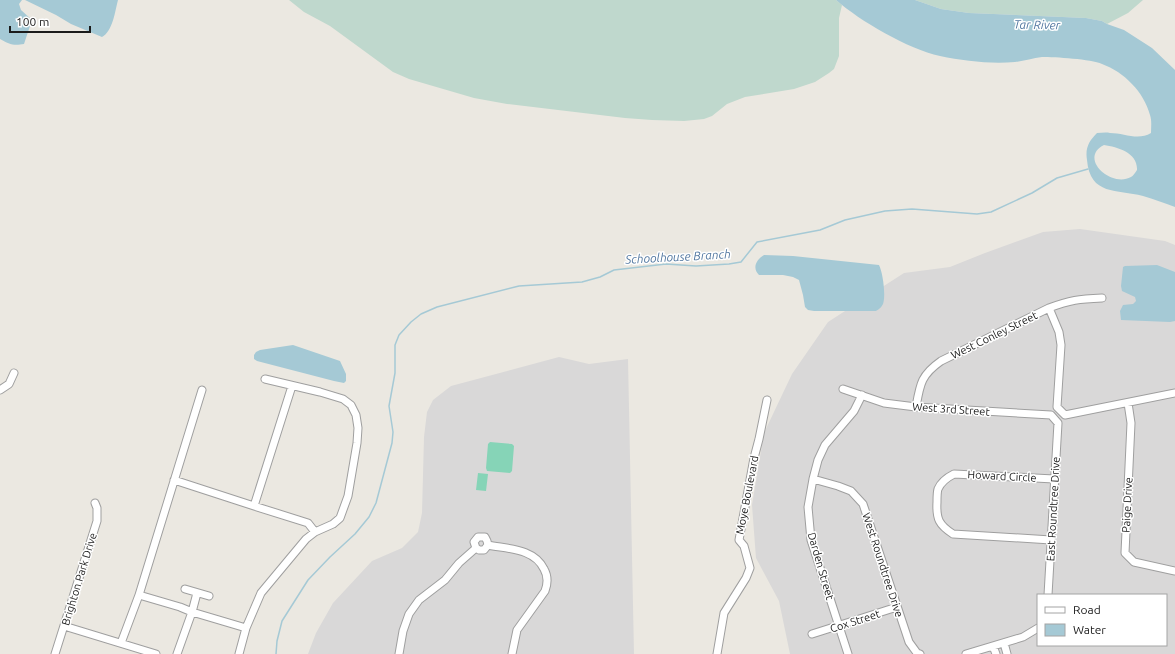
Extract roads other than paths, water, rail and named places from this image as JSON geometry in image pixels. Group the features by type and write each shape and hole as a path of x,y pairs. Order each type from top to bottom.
{"street":[{"name":"West Conley Street","path":"916,407 920,384 930,369 941,361 1049,308 1067,301 1102,298"},
{"path":"1049,308 1059,332 1061,345 1057,407 1065,415 1175,393"},
{"path":"0,390 10,384 14,373"},
{"path":"239,654 246,628 261,593 306,539 315,532 333,524 340,518 348,496 357,443 358,428 356,415 351,405 343,399 265,379"},
{"path":"254,506 292,386"},
{"name":"West 3rd Street","path":"843,388 884,403 916,407 1051,415 1058,423"},
{"path":"121,643 139,595 202,390"},
{"name":"Darden Street","path":"848,654 811,540 808,507 818,460 825,445 854,411 862,395"},
{"name":"Moye Boulevard","path":"717,654 724,613 746,578 750,568 744,546 739,540 754,458 767,400"},
{"name":"Paige Drive","path":"1128,403 1132,424 1125,552 1134,562 1175,571"},
{"name":"East Roundtree Drive","path":"1048,594 1058,423"},
{"name":"Howard Circle","path":"1051,540 953,534 943,528 939,520 937,511 938,489 945,480 954,474 1054,479"},
{"name":"West Roundtree Drive","path":"813,479 851,491 863,504 909,642 917,653 920,654"},
{"path":"174,480 308,523 315,532"},
{"name":"Brighton Park Drive","path":"55,654 97,521 98,508 95,502"},
{"path":"476,548 474,542 478,537 485,537 488,545"},
{"path":"476,548 481,550 486,549 488,545"},
{"path":"488,545 532,555 541,563 547,576 545,590 517,630 512,654"},
{"path":"398,654 403,631 409,614 419,600 446,580 459,563 476,548"},
{"path":"184,589 209,596"},
{"path":"177,654 197,593"},
{"path":"139,595 246,628"},
{"name":"Cox Street","path":"812,634 897,607"},
{"path":"64,626 156,654"},
{"path":"966,654 1023,637 1037,629"},
{"path":"1004,643 1007,654"},
{"path":"993,646 996,654"}],"water":[{"path":"0,0 22,0 19,4 21,10 32,20 24,44 11,44 0,39"},
{"path":"25,0 118,0 111,26 102,37 71,24"},
{"name":"Tar River","path":"836,0 915,0 941,9 969,13 1086,18 1102,21 1124,30 1152,48 1175,70 1175,207 1143,196 1106,189 1093,180 1089,172 1087,148 1097,133 1115,133 1136,137 1151,133 1151,117 1143,98 1132,84 1118,72 1097,62 1055,57 1042,57 1015,62 996,63 968,61 940,56 899,41 858,17","holes":["1104,145 1121,149 1131,155 1134,159 1137,170 1132,177 1123,179 1115,178 1100,170 1094,157 1097,151"]},
{"path":"764,255 793,256 879,265 884,284 883,304 876,311 808,310 805,307 799,280 783,275 759,275 755,267 759,259"},
{"path":"1157,265 1175,272 1175,321 1121,320 1120,311 1123,305 1133,304 1136,301 1135,297 1122,291 1121,286 1123,267"},
{"path":"293,345 340,361 346,374 346,381 344,383 334,381 254,359 256,352 260,350"}],"waterway":[{"name":"Schoolhouse Branch","path":"276,654 277,641 282,621 308,580 355,534 369,517 376,503 392,443 393,432 389,406 395,373 395,345 399,335 421,314 437,307 519,286 582,282 600,277 614,270 666,264 696,266 741,262 757,242 820,230 845,220 885,211 912,209 977,214 991,212 1032,193 1057,178 1088,169"}]}
